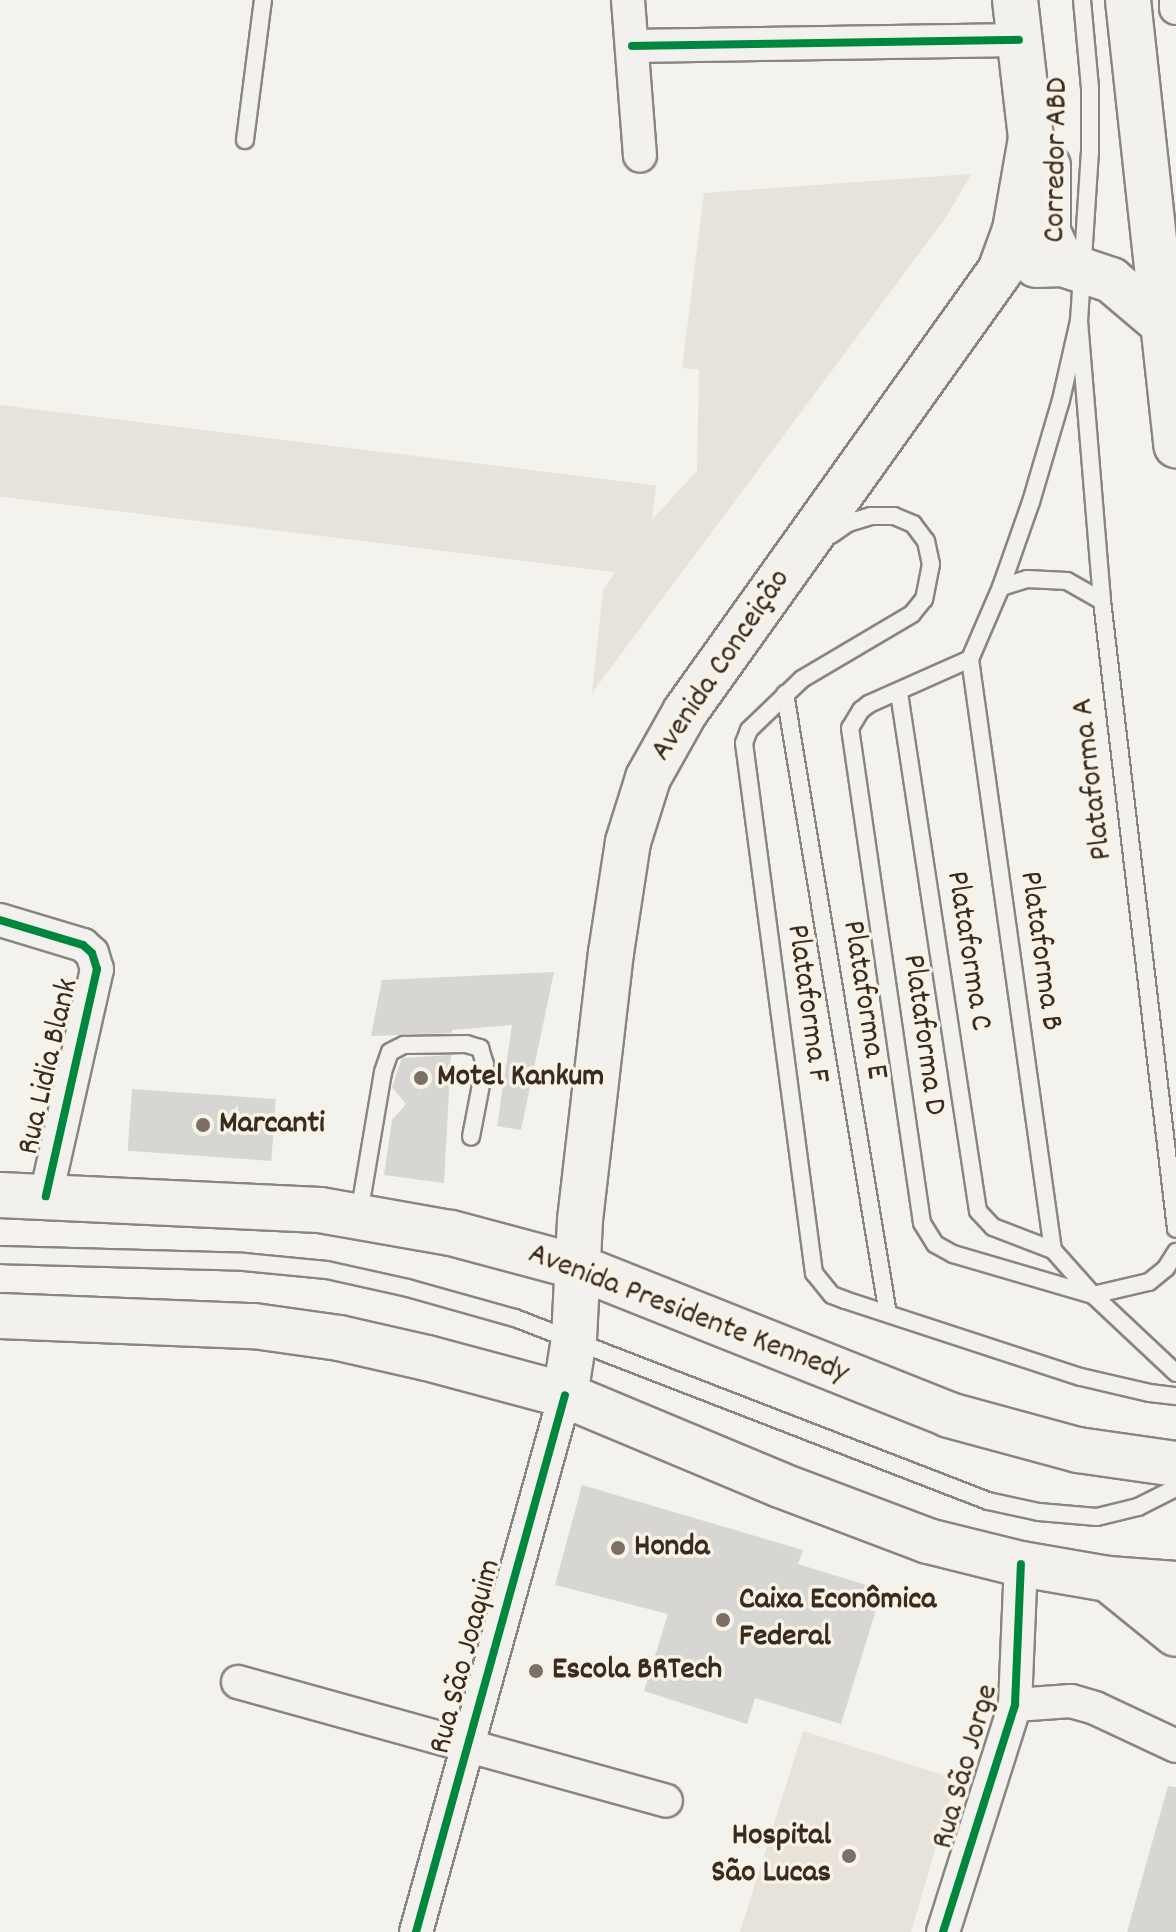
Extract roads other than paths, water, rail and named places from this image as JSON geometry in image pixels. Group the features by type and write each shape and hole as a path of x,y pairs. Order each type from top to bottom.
{"main road":[{"path":"1128,0 1176,445"},
{"path":"1017,20 1048,78 1052,99 1048,232 1074,268"},
{"name":"Avenida Conceição","path":"565,1395 574,1339 578,1267 611,953 628,842 648,778 685,712 1000,271 1015,230 1030,151 1017,20"},
{"path":"1000,271 1025,265 1074,268 1111,280 1162,312"},
{"name":"Avenida Presidente Kennedy","path":"0,1195 252,1206 359,1216 451,1233 578,1267 949,1415 1078,1450 1176,1464"},
{"path":"0,1316 254,1326 339,1338 427,1358 565,1395 874,1522 928,1541 1021,1564 1108,1579 1176,1584"},
{"path":"1108,1579 1176,1634"}],"street":[{"path":"628,0 640,156"},
{"path":"1176,0 1176,8"},
{"path":"632,46 1017,20"},
{"path":"1162,312 1176,256"},
{"name":"Rua Lidia Blank","path":"0,920 83,945 92,953 97,969 46,1196"},
{"name":"Rua São Joaquim","path":"416,1932 565,1395"},
{"name":"Rua São Jorge","path":"943,1932 1015,1705 1021,1564"},
{"path":"238,1682 666,1801"},
{"name":"Rua São Jorge","path":"1015,1705 1071,1701 1095,1708 1176,1746"}],"lane":[{"path":"245,140 263,0"},
{"name":"Corredor ABD","path":"1079,321 1074,268 1090,88 1082,0"},
{"path":"899,693 970,659 1001,587 1057,415 1079,321"},
{"name":"Plataforma A","path":"1079,321 1102,601 1176,1229"},
{"path":"785,694 821,667 912,614 924,599 931,564 926,541 920,532 913,524 894,516 871,516 848,523 793,561"},
{"path":"1001,587 1027,579 1067,581 1102,601"},
{"name":"Plataforma B","path":"970,659 1053,1250"},
{"name":"Plataforma C","path":"899,693 978,1211 993,1227 1053,1250"},
{"name":"Plataforma D","path":"899,693 869,704 861,710 850,728 922,1223 935,1244 953,1254 1093,1295"},
{"name":"Plataforma F","path":"785,694 749,730 744,743 814,1273 832,1295 888,1314"},
{"name":"Plataforma E","path":"785,694 888,1314"},
{"path":"359,1216 383,1072 390,1052 404,1045 466,1044 480,1048 485,1064 471,1137"},
{"path":"1053,1250 1093,1295 1176,1373"},
{"path":"1093,1295 1149,1282 1166,1268 1176,1252"},
{"path":"0,1255 244,1262 327,1270 454,1301 574,1339 988,1501 1039,1512 1097,1517 1138,1507 1176,1488"},
{"path":"888,1314 1109,1385 1176,1396"}],"place":[{"name":"Motel Kankum","path":"421,1078"},
{"name":"Marcanti","path":"203,1125"},
{"name":"Honda","path":"618,1548"},
{"name":"Caixa Econômica Federal","path":"723,1620"},
{"name":"Escola BRTech","path":"536,1671"},
{"name":"Hospital São Lucas","path":"849,1856"}]}
